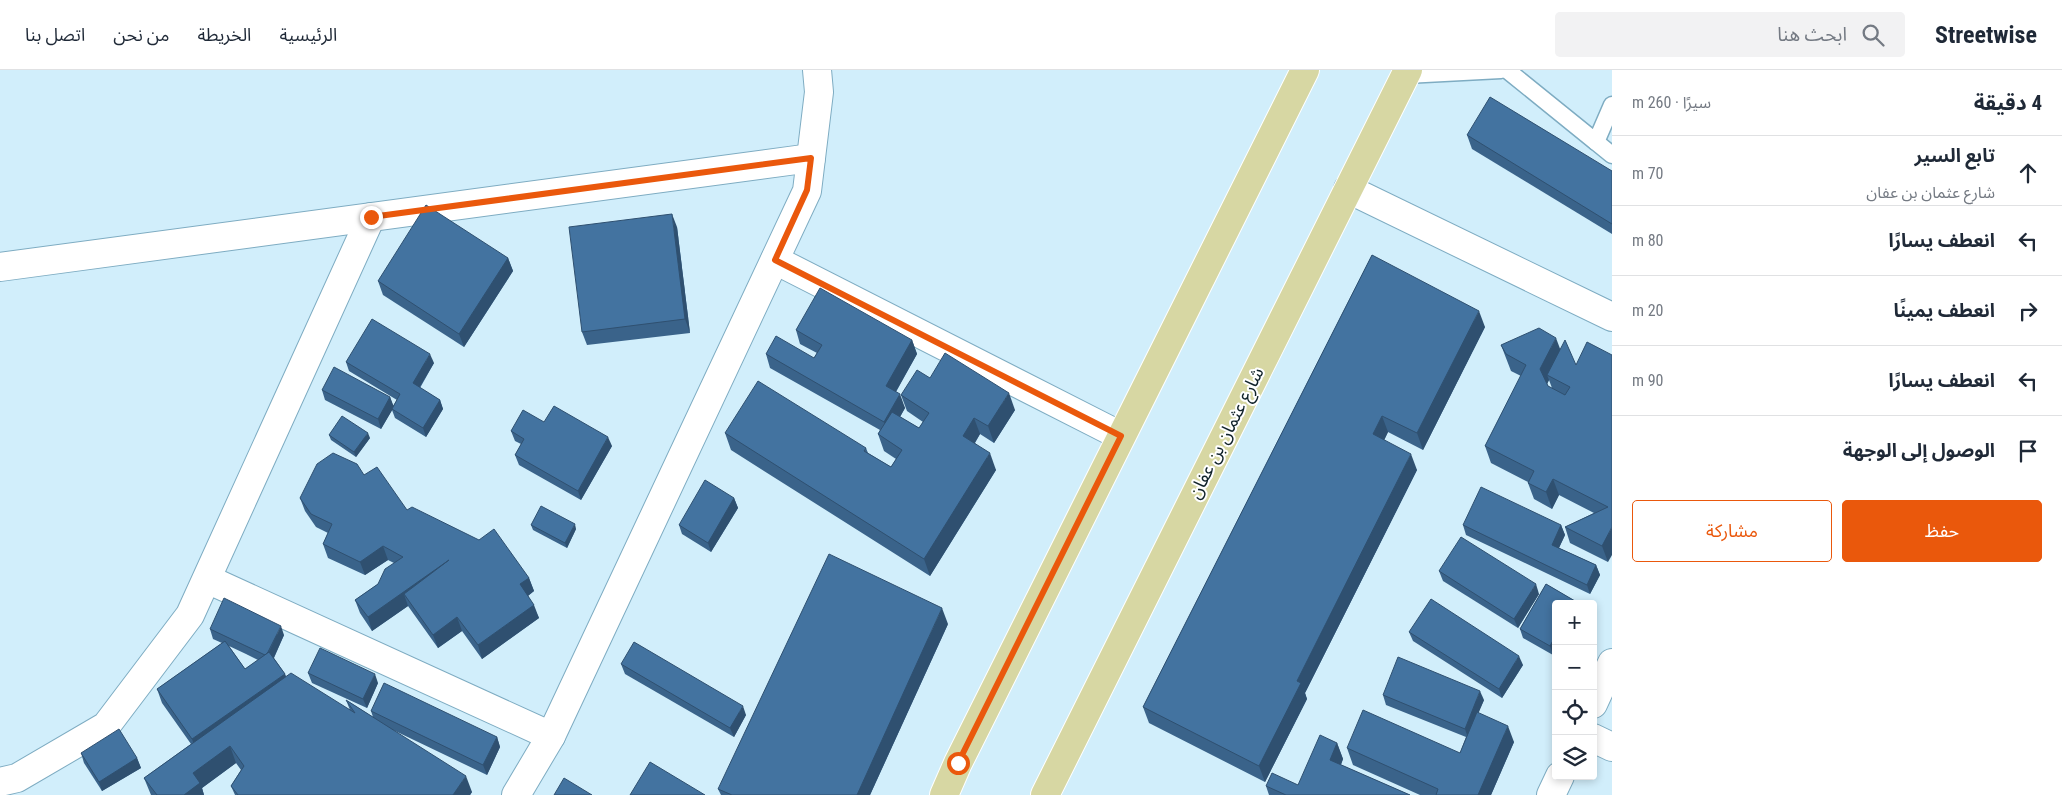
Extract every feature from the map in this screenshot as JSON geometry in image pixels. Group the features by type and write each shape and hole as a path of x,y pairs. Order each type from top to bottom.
{"main road":[{"path":"944,795 958,763 1305,70"},
{"name":"شارع عثمان بن عفان","path":"1045,795 1407,72"}],"street":[{"path":"516,795 551,736 807,190 819,92 817,70"},
{"path":"0,266 811,158"},
{"path":"1348,189 1612,317"},
{"path":"0,782 17,778 106,726 190,615 371,217"},
{"path":"775,260 1121,436"},
{"path":"207,579 551,736"},
{"path":"1597,695 1612,663"},
{"path":"1597,740 1612,747"},
{"path":"1551,795 1558,780"}],"lane":[{"path":"1407,72 1501,70"},
{"path":"1508,70 1612,155"},
{"path":"1596,142 1612,105"}],"building":[{"path":"1490,97 1612,171 1612,224 1467,135"},
{"path":"426,205 508,258 459,334 378,281"},
{"path":"672,214 685,319 582,332 569,227"},
{"path":"1372,255 1479,311 1417,433 1382,416 1373,434 1411,454 1297,681 1301,683 1259,766 1143,707"},
{"path":"820,288 912,340 886,386 900,394 884,422 766,354 776,336 814,358 822,345 796,330"},
{"path":"372,319 430,354 413,383 440,400 423,428 392,409 400,394 346,362"},
{"path":"1539,328 1556,338 1540,369 1548,386 1565,395 1570,387 1547,375 1565,340 1576,365 1587,342 1612,355 1612,527 1602,546 1565,527 1608,507 1553,479 1546,492 1528,483 1534,471 1485,446 1526,365 1506,354 1501,345"},
{"path":"945,353 1009,393 988,426 974,418 963,436 990,453 924,559 725,433 758,381 866,448 864,451 891,467 902,450 878,434 892,412 919,428 929,413 901,395 917,370 930,378"},
{"path":"334,367 390,397 378,419 322,390"},
{"path":"554,406 608,437 578,491 515,455 524,439 511,431 523,410 544,422"},
{"path":"342,416 368,433 354,452 329,435"},
{"path":"333,453 357,464 364,475 377,467 407,510 412,507 479,540 494,529 529,578 520,584 534,605 478,645 457,617 433,635 404,594 449,560 368,617 355,600 378,584 385,569 403,557 383,546 360,562 323,544 332,524 311,514 300,498 317,464"},
{"path":"705,480 734,498 708,543 679,525"},
{"path":"1481,487 1561,525 1552,545 1596,565 1587,585 1463,525"},
{"path":"541,506 575,524 565,543 531,525"},
{"path":"1461,537 1536,584 1514,619 1439,571"},
{"path":"829,554 942,608 857,795 732,795 718,789"},
{"path":"1546,584 1573,600 1552,600 1552,642 1550,646 1520,629"},
{"path":"224,598 281,626 265,655 210,629"},
{"path":"1431,599 1519,656 1499,689 1409,632"},
{"path":"225,641 245,669 269,652 285,674 192,739 157,689"},
{"path":"634,642 743,706 730,728 621,664"},
{"path":"320,648 375,674 363,699 308,673"},
{"path":"1398,657 1480,691 1465,729 1383,695"},
{"path":"291,673 355,713 346,700 466,776 453,795 238,795 231,786 244,766 230,746 193,773 200,783 184,795 157,795 144,778"},
{"path":"384,683 497,737 483,765 371,711"},
{"path":"1363,710 1460,753 1477,712 1508,726 1478,795 1436,795 1438,789 1347,748"},
{"path":"119,729 137,758 99,782 81,753"},
{"path":"1320,735 1337,743 1330,760 1410,795 1286,795 1266,786 1272,773 1298,785"},
{"path":"650,762 705,795 630,795"},
{"path":"564,778 592,795 554,795"}],"route":[{"path":"371,217 811,158 807,190 775,260 1121,436 958,763"}]}
